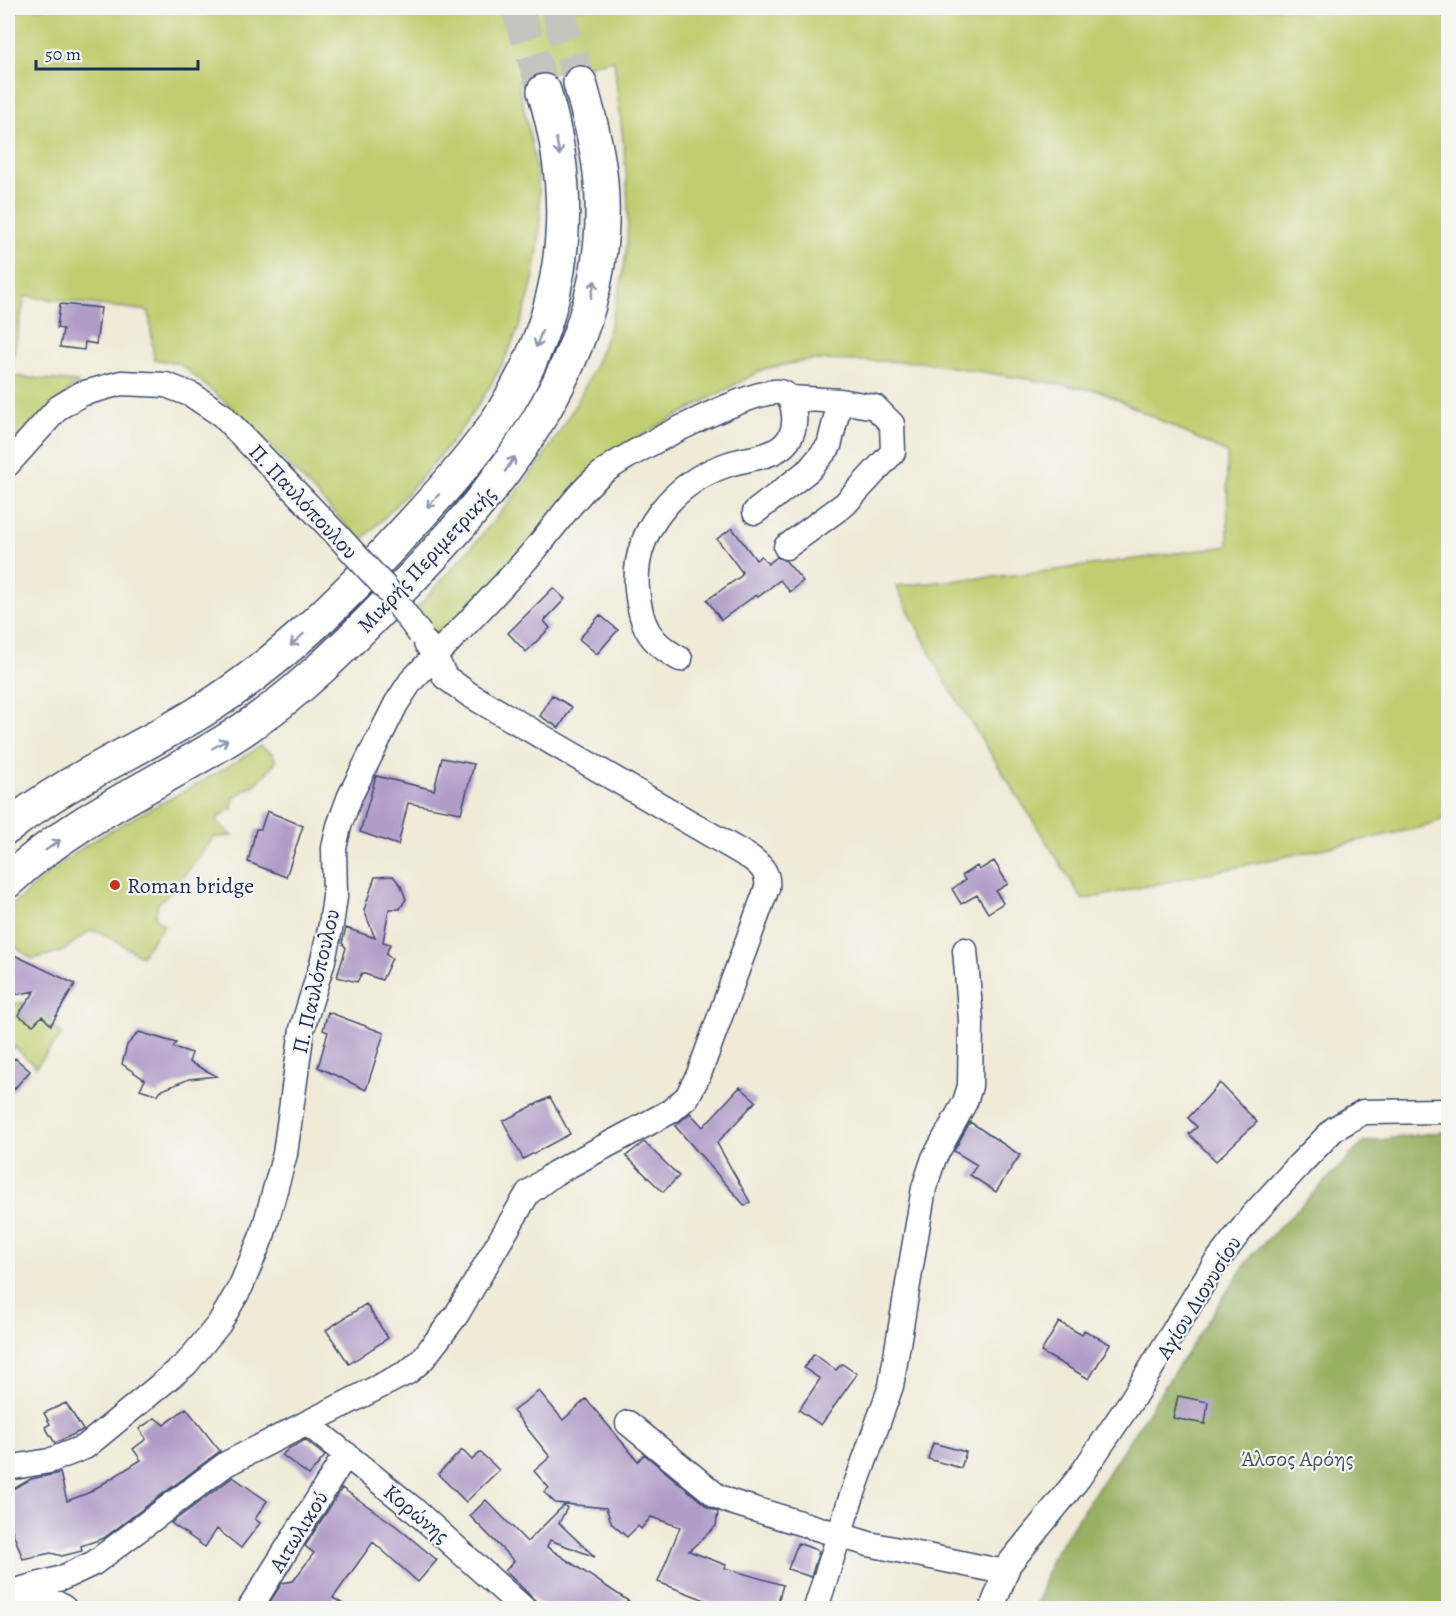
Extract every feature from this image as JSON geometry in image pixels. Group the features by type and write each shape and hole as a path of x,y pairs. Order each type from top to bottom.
{"main road":[{"name":"Μικρής Περιμετρικής","path":"8,881 77,828 239,732 295,691 330,662 424,566 496,484 559,384 583,326 595,285 600,247 601,183 592,128 580,83"},
{"name":"Μικρής Περιμετρικής","path":"8,828 46,799 215,703 279,656 324,616 382,557 435,498 492,428 519,386 534,354 552,302 561,261 564,229 563,180 557,142 544,91"}],"street":[{"name":"Π. Παυλόπουλου","path":"8,464 58,408 81,394 121,383 154,383 175,387 213,408 231,424 385,587 435,656 411,681 396,704 350,796 339,826 334,848 335,897 331,925 322,964 302,1029 285,1154 263,1233 241,1286 219,1324 186,1364 85,1448 68,1456 8,1468"},
{"path":"8,1593 32,1588 80,1570 102,1558 226,1464 416,1366 464,1304 520,1203 534,1187 664,1115 687,1096 699,1074 767,888 767,876 751,858 470,695 445,677 435,656 500,590 580,494 602,474 651,445 742,401 773,392 783,393 790,398 840,401 875,407 892,423 893,452 845,504 786,547"},
{"path":"681,659 652,639 641,615 636,575 642,540 666,505 696,479 726,465 772,453 785,444 795,421 790,398"},
{"path":"755,512 809,470 829,446 840,401"},
{"path":"816,1608 891,1386 924,1188 934,1158 965,1102 970,1086 972,1020 965,950"},
{"name":"Αγίου Διονυσίου","path":"993,1608 1004,1572 1078,1479 1133,1398 1225,1249 1317,1145 1342,1123 1363,1112 1449,1111"},
{"path":"628,1422 717,1496 753,1510 839,1536 1004,1572"},
{"name":"Κορώνης","path":"308,1423 412,1508 523,1608"},
{"name":"Αιτωλικού","path":"250,1608 346,1454"},
{"path":"19,1608 32,1588"},
{"path":"32,1588 64,1608"}],"green space":[{"path":"8,8 1448,8 1448,817 1427,826 1083,900 943,678 896,586 1034,573 1228,546 1227,453 1100,391 922,362 809,360 764,369 627,443 505,568 441,638 415,610 484,532 547,451 574,407 597,361 614,312 625,260 628,210 614,60 518,80 533,150 539,192 538,245 529,295 513,341 490,385 463,427 397,504 361,541 253,427 217,395 180,364 154,359 149,311 25,296 9,376 78,382 8,450"},
{"path":"260,746 273,754 276,762 256,784 234,797 232,809 219,816 217,822 233,836 214,837 178,883 158,903 155,917 164,925 141,956 101,932 89,931 63,951 32,959 8,941 8,909 62,862 126,822 217,773"},
{"path":"8,1003 24,1003 18,1015 31,1024 44,1014 62,1034 36,1067 14,1046 8,1054"},
{"name":"Άλσος Αρόης","path":"1448,1131 1448,1608 1036,1608 1051,1559 1250,1257 1364,1142"}],"building":[{"path":"60,304 101,308 96,344 85,342 84,350 60,347 63,329 57,328"},
{"path":"732,528 756,560 761,556 768,564 777,557 786,561 803,581 790,592 780,580 721,620 707,600 741,576 742,572 717,539"},
{"path":"553,588 565,599 544,621 550,628 526,652 508,633"},
{"path":"600,615 618,630 597,654 579,639"},
{"path":"552,695 572,707 559,728 540,716"},
{"path":"442,758 474,764 461,813 408,803 398,845 360,832 376,776 434,790"},
{"path":"267,811 303,826 286,877 248,862 256,829 261,829"},
{"path":"994,861 1008,884 996,891 1003,903 988,913 977,895 961,904 952,889 965,880 962,875 977,866 979,870"},
{"path":"393,876 401,886 406,899 400,909 389,909 383,942 390,944 386,955 392,958 382,980 362,973 357,982 337,977 346,948 342,943 346,928 375,938 364,910 375,877"},
{"path":"8,952 75,984 51,1025 42,1016 33,1025 18,1015 35,991 8,996"},
{"path":"328,1012 384,1033 366,1090 318,1067 328,1032 323,1030"},
{"path":"139,1032 176,1043 173,1047 192,1053 189,1062 217,1076 189,1079 160,1091 158,1095 140,1089 145,1080 122,1064 127,1045"},
{"path":"15,1058 30,1071 8,1096 8,1067"},
{"path":"1220,1083 1257,1122 1216,1161 1189,1134 1197,1127 1188,1118"},
{"path":"740,1087 756,1101 717,1143 750,1202 745,1206 675,1126 690,1113 703,1127"},
{"path":"550,1097 570,1134 523,1159 503,1121"},
{"path":"970,1122 1020,1155 996,1192 970,1175 977,1165 954,1151"},
{"path":"644,1142 679,1176 663,1192 626,1156"},
{"path":"366,1304 388,1338 349,1364 326,1330"},
{"path":"1059,1322 1082,1335 1084,1330 1110,1344 1089,1379 1041,1352"},
{"path":"814,1354 836,1370 842,1364 857,1374 821,1425 799,1410 820,1379 804,1368"},
{"path":"539,1391 563,1420 586,1399 638,1461 644,1454 708,1507 718,1512 716,1526 689,1551 726,1565 725,1568 783,1585 776,1608 726,1608 658,1582 680,1527 651,1517 641,1529 638,1526 627,1537 612,1524 606,1508 555,1503 544,1492 549,1488 534,1471 550,1457 513,1411"},
{"path":"1178,1396 1208,1402 1205,1424 1173,1418"},
{"path":"66,1403 83,1430 55,1443 45,1427 50,1424 44,1413"},
{"path":"186,1408 220,1451 104,1538 81,1546 82,1551 62,1556 51,1553 23,1559 8,1520 8,1492 31,1479 60,1473 67,1501 88,1493 141,1460 133,1449 146,1439 139,1429 155,1418 164,1425"},
{"path":"305,1440 325,1456 309,1475 282,1455"},
{"path":"933,1443 966,1452 961,1468 928,1459"},
{"path":"462,1450 472,1460 480,1452 499,1470 466,1502 438,1474"},
{"path":"233,1477 267,1501 255,1519 260,1523 241,1548 217,1529 205,1547 171,1523"},
{"path":"342,1488 396,1526 437,1560 418,1582 373,1542 333,1598 350,1608 266,1608 282,1583 293,1581 314,1553 305,1546"},
{"path":"486,1500 527,1542 564,1505 567,1508 559,1523 595,1557 550,1540 547,1547 639,1608 543,1608 505,1571 514,1561 470,1516"},
{"path":"798,1543 819,1551 811,1577 788,1569"}],"tunnel":[{"path":"517,8 544,91"},
{"path":"557,8 580,83"}],"place":[{"name":"Roman bridge","path":"115,885"}]}
